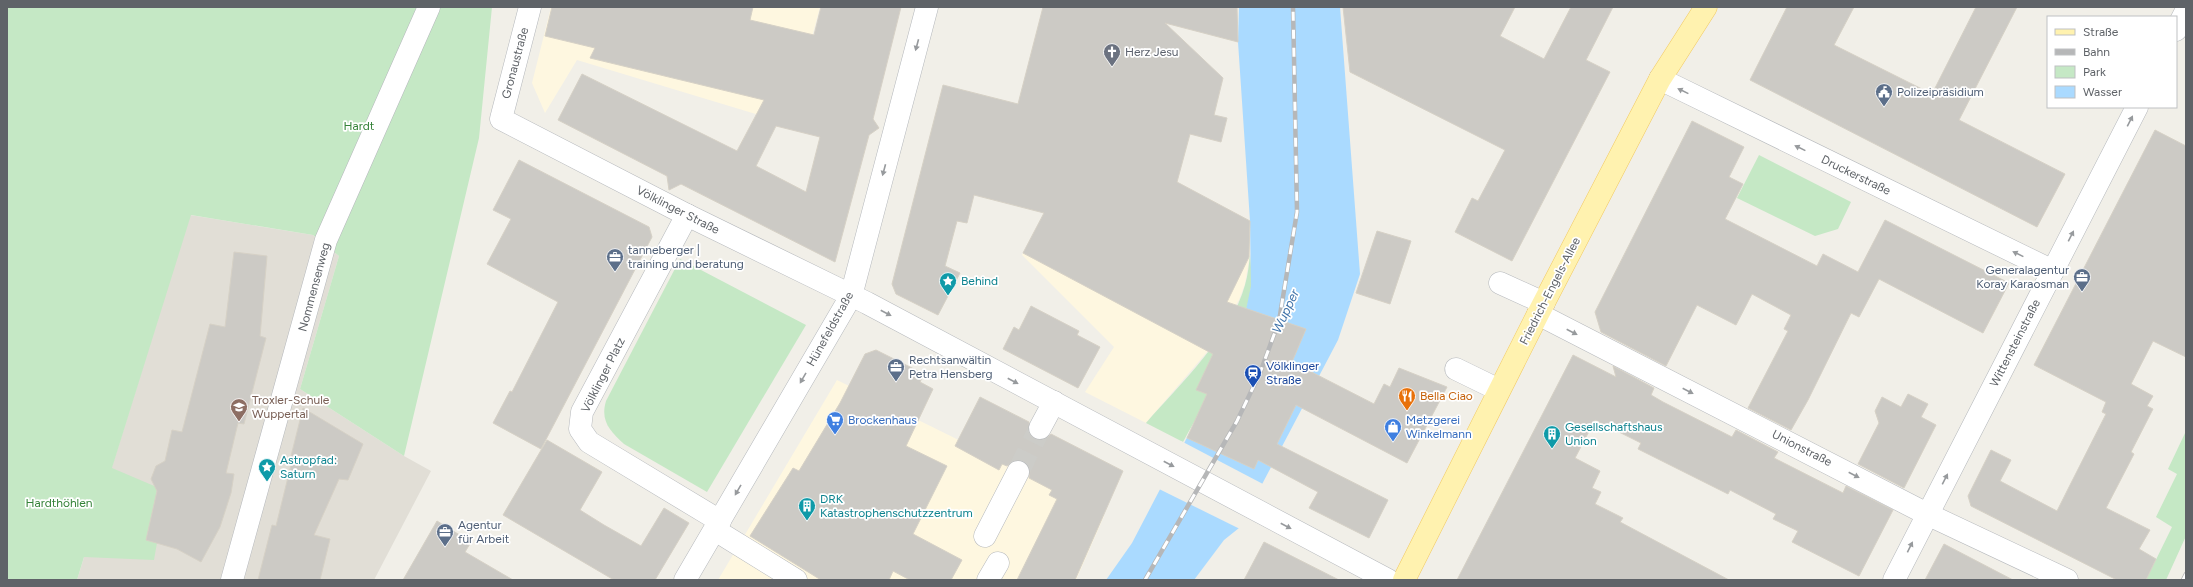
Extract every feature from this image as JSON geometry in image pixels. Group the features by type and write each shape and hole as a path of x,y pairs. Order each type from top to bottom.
{"main road":[{"name":"Friedrich-Engels-Allee","path":"1404,580 1499,390 1660,79 1706,7"}],"street":[{"name":"Nommensenweg","path":"232,580 326,240 429,7"},
{"name":"Gronaustraße","path":"501,119 530,7"},
{"name":"Hünefeldstraße","path":"686,580 851,296 927,7"},
{"path":"2177,28 2186,10"},
{"name":"Druckerstraße","path":"1660,79 2053,271"},
{"name":"Wittensteinstraße","path":"1894,580 1926,514 2136,108"},
{"name":"Völklinger Straße","path":"501,119 687,215 851,296 1054,402 1134,446 1388,580"},
{"name":"Völklinger Platz","path":"687,215 582,412 580,429 589,442 796,580"},
{"name":"Unionstraße","path":"1500,283 1541,309 1926,514 2067,580"},
{"path":"1456,369 1499,390"},
{"path":"1040,428 1054,402"},
{"path":"985,536 1018,472"}],"shaded area":[{"path":"551,7 820,7 789,124 577,60 545,113 532,83"},
{"path":"1065,175 1250,221 1250,254 1245,284 1239,300 1207,352 1146,423 1085,392 1114,347 1022,255"},
{"name":"Troxler-Schule Wuppertal","path":"190,215 313,235 339,256 300,389 404,456 431,471 374,580 77,580"},
{"path":"837,380 1050,485 1104,516 1076,580 718,580"}],"green space":[{"name":"Hardt","path":"7,7 492,7 479,138 404,456 300,389 339,256 313,235 191,215 112,468 166,491 154,560 84,557 77,580 7,580"},
{"path":"1759,155 1851,202 1838,229 1815,236 1737,198"},
{"path":"1250,254 1251,288 1247,309 1240,329 1224,368 1183,442 1146,423 1189,376 1228,323 1238,304 1245,285"},
{"path":"680,259 806,325 707,492 624,444 614,435 605,420 604,414 606,401"},
{"path":"2186,431 2186,536 2166,580 2146,580 2172,527 2156,517 2177,474 2168,469"}],"water":[{"name":"Wupper","path":"1239,7 1340,7 1360,274 1338,340 1239,528 1224,540 1194,580 1106,580 1132,543 1242,329 1251,286 1250,221 1238,42"}],"pier":[{"path":"1181,441 1263,484 1240,529 1157,488"}],"building":[{"path":"552,7 753,7 750,20 814,35 821,7 901,7 873,119 879,128 869,135 835,262 681,184 669,190 667,176 558,120 582,74 737,151 764,100 590,58 595,48 545,36","holes":["776,126 820,137 806,192 756,166"]},
{"path":"1043,7 1237,7 1238,42 1165,23 1223,78 1214,115 1227,118 1221,142 1190,134 1177,182 1250,221 1249,257 1227,302 1306,329 1292,362 1374,404 1384,384 1390,387 1399,368 1447,387 1407,463 1296,405 1277,444 1388,500 1369,538 1309,508 1318,492 1258,460 1254,469 1187,438 1207,394 1196,390 1213,354 1023,253 1044,213 974,195 967,223 957,221 945,266 960,273 938,315 896,294 892,284 943,85 1018,104"},
{"path":"1343,7 1515,7 1500,36 1544,59 1571,7 1613,7 1586,60 1610,72 1512,261 1455,232 1472,198 1478,201 1505,150 1350,72"},
{"name":"Polizeipräsidium","path":"1787,7 1854,7 1834,45 1932,94 1976,7 2017,7 1959,120 2065,174 2037,227 1750,80"},
{"path":"1692,121 1744,147 1729,177 1743,184 1725,219 1817,266 1823,254 1858,272 1885,220 2009,283 1983,333 1879,279 1859,317 1851,313 1808,400 1791,430 1748,408 1788,331 1784,329 1791,315 1752,294 1736,325 1697,305 1666,366 1601,332 1595,312"},
{"path":"2155,130 2186,146 2186,357 2153,341 2131,384 2153,396 2147,406 2153,409 2131,452 2134,454 2106,508 2150,530 2139,549 2156,559 2146,580 2117,580 1971,506 1968,496 1991,450 2011,460 2000,481 2057,511 2106,414 2102,412 2106,402 2034,365"},
{"path":"519,160 649,227 652,237 541,449 493,423 510,391 512,392 558,302 487,264 511,219 493,210"},
{"path":"1377,231 1411,241 1390,304 1356,293"},
{"path":"234,252 267,256 260,336 266,338 244,424 238,423 226,473 234,474 231,493 220,527 201,562 177,549 146,540 157,491 151,479 156,466 165,461 172,430 182,432 210,324 225,327"},
{"path":"1031,306 1079,331 1077,335 1100,347 1078,388 1003,349 1014,327 1019,330"},
{"path":"876,350 924,374 920,382 933,389 906,446 947,466 913,534 962,560 951,580 910,580 893,571 889,580 821,580 750,536 793,468 799,471 840,403 865,354"},
{"path":"1573,355 1616,377 1613,366 1654,388 1651,395 1663,402 1732,437 1736,430 1778,452 1774,458 1843,493 1846,486 1893,510 1859,576 1792,542 1798,531 1773,519 1776,514 1730,490 1728,494 1638,449 1641,443 1595,420 1575,458 1600,471 1592,488 1601,492 1595,504 1623,518 1620,522 1729,580 1457,580"},
{"path":"1908,394 1928,404 1921,417 1936,425 1904,488 1858,464 1879,423 1875,411 1882,397 1901,407"},
{"path":"980,397 1029,422 1029,434 1034,439 1046,439 1051,434 1123,471 1075,580 1017,580 1057,499 1049,495 1052,490 1029,478 1030,471 1024,461 1017,460 1007,466 1002,464 999,470 955,446"},
{"path":"303,408 363,444 348,480 339,479 314,535 330,539 320,580 258,580 272,525 276,526"},
{"path":"547,440 602,472 580,510 604,525 641,546 664,508 689,523 655,580 614,580 503,515"},
{"name":"Agentur für Arbeit","path":"437,521 471,542 465,552 513,580 403,580"},
{"path":"1264,542 1339,580 1244,580"},
{"path":"1944,544 2013,580 1925,580"}],"tunnel":[{"path":"1018,472 1040,428"}],"railway":[{"path":"1145,580 1237,421 1260,373 1279,321 1297,212 1293,7"},
{"path":"2183,580 2186,574"}],"place":[{"name":"Herz Jesu","path":"1112,67"},
{"name":"Polizeipräsidium","path":"1884,107"},
{"name":"tanneberger | training und beratung","path":"615,272"},
{"name":"Generalagentur Koray Karaosman","path":"2082,292"},
{"name":"Behind","path":"948,296"},
{"name":"Rechtsanwältin Petra Hensberg","path":"896,382"},
{"name":"Völklinger Straße","path":"1253,388"},
{"name":"Bella Ciao","path":"1407,411"},
{"name":"Troxler-Schule Wuppertal","path":"239,422"},
{"name":"Brockenhaus","path":"835,435"},
{"name":"Metzgerei Winkelmann","path":"1393,442"},
{"name":"Gesellschaftshaus Union","path":"1552,449"},
{"name":"Astropfad: Saturn","path":"267,482"},
{"name":"DRK Katastrophenschutzzentrum","path":"807,521"},
{"name":"Agentur für Arbeit","path":"445,547"}],"park label":[{"name":"Hardthöhlen","path":"59,503"}]}
